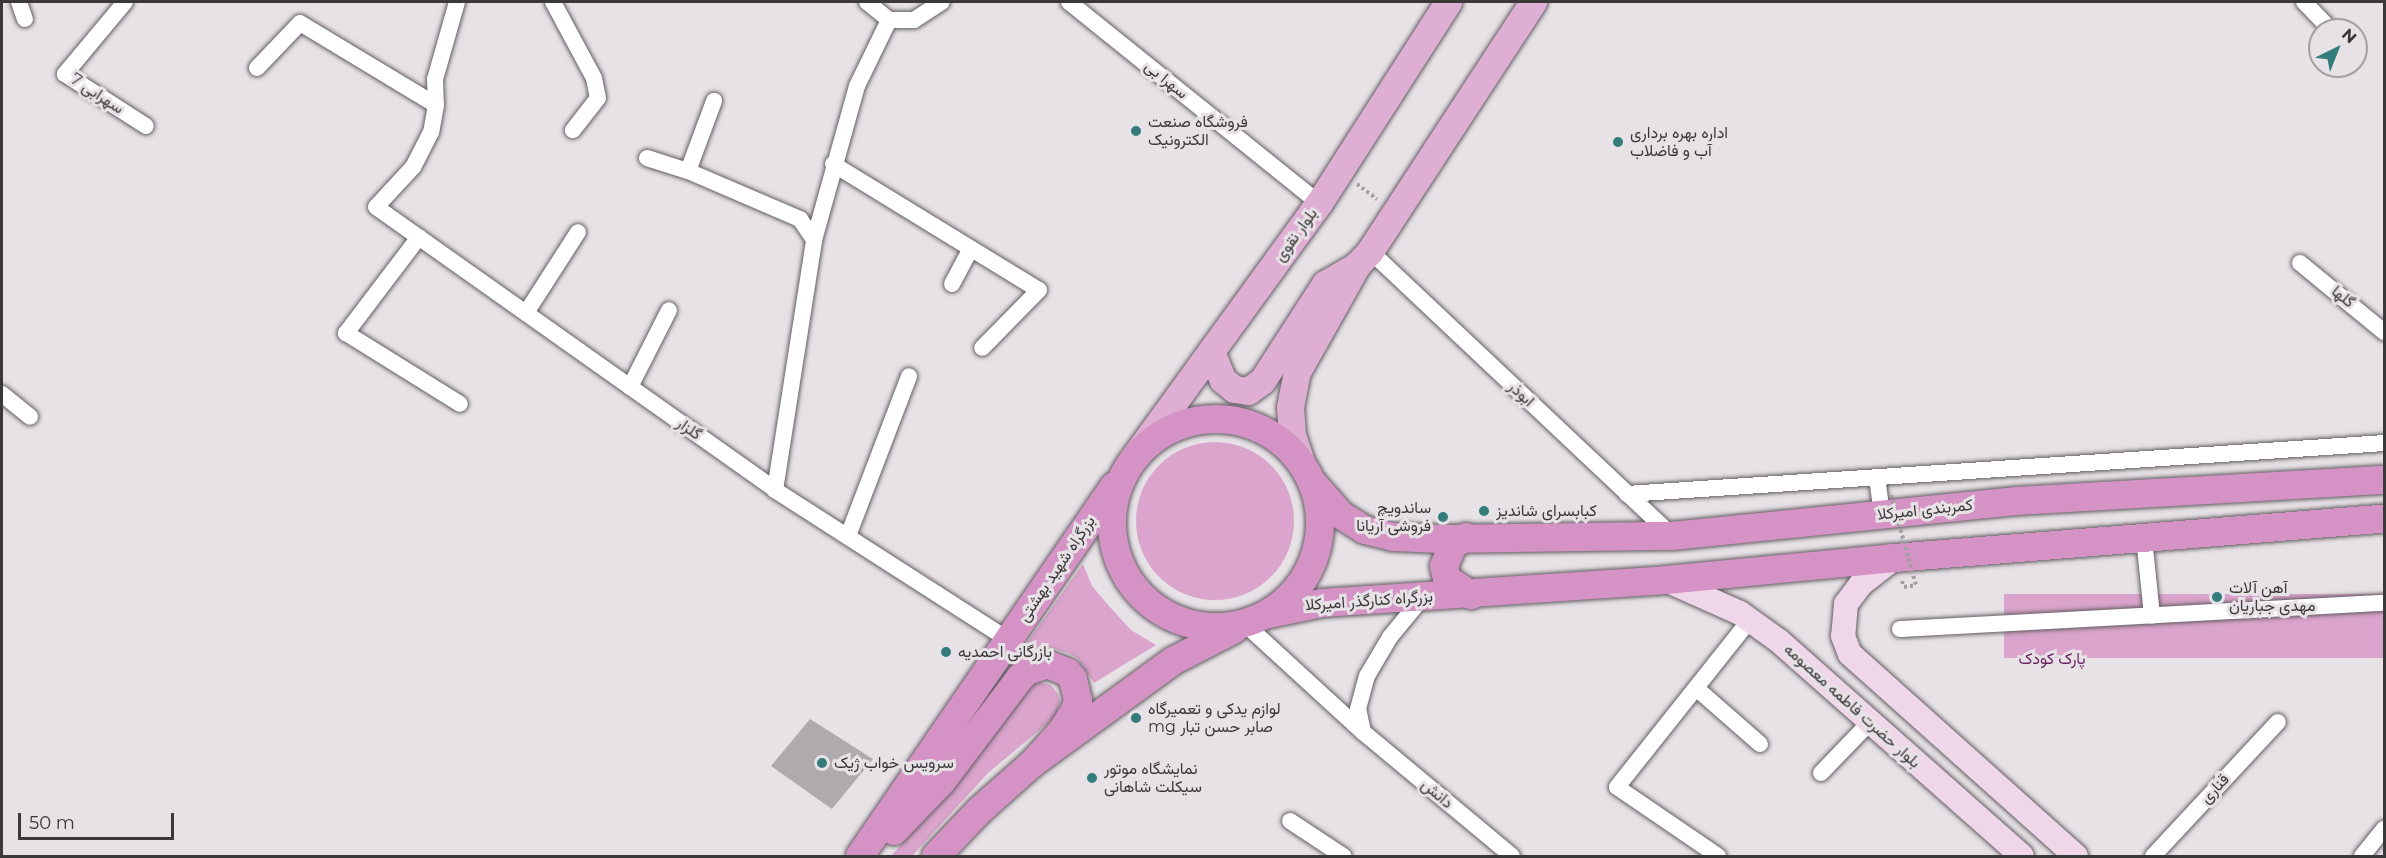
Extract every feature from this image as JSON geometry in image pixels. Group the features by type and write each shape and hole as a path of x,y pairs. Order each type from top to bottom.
{"highway":[{"path":"1257,619 1219,628 1193,625 1168,616 1147,602 1130,582 1117,559 1112,533 1114,499 1119,482 1132,460 1149,442 1169,429 1192,420 1217,418 1241,421 1264,430 1284,443 1341,515 1365,530 1393,537 1466,537"},
{"name":"بزرگراه شهید بهشتی","path":"860,856 1132,460"},
{"path":"936,856 980,810 1033,763 1173,661 1257,619 1295,591 1306,578 1316,555 1320,531 1320,507 1307,472"},
{"name":"کمربندی امیرکلا","path":"1466,537 1672,536 1887,505 2017,501 2385,480"},
{"path":"1466,537 1453,545 1444,566 1448,579 1471,594 1666,580 1894,558 2385,519"},
{"name":"بزرگراه کنارگذر امیرکلا","path":"1257,619 1322,603 1471,594"},
{"path":"870,856 942,781 1020,678 1028,671 1047,664 1067,672 1074,679 1078,700 1066,726 1033,763"}],"main road":[{"name":"بلوار نقوی","path":"1132,460 1319,203 1448,2"},
{"path":"1307,472 1291,423 1290,407 1296,372 1363,258 1533,2"},
{"path":"1211,351 1223,380 1234,389 1248,391 1262,381 1325,284 1363,258"},
{"path":"1894,558 1861,584 1846,604 1843,636 1850,654 2076,856"},
{"name":"بلوار حضرت فاطمه معصومه","path":"1666,580 1725,605 1779,641 2022,856"}],"street":[{"path":"19,2 25,19"},
{"name":"سهرابی 7","path":"125,2 65,74 146,126"},
{"path":"436,105 435,79 457,2"},
{"path":"553,2 594,78 598,98 573,130"},
{"path":"867,2 889,20 914,20 942,2"},
{"name":"سهرا بی","path":"1069,2 1319,203"},
{"path":"2304,2 2319,18"},
{"path":"775,490 814,240 833,164 857,86 889,20"},
{"path":"257,68 300,23 436,105"},
{"path":"688,171 714,101"},
{"name":"گلزار","path":"436,105 431,132 413,167 376,207 775,490 1008,640"},
{"path":"647,158 688,171 800,219 814,240"},
{"path":"833,164 1039,290 982,348"},
{"path":"526,313 578,232"},
{"path":"419,237 346,333 460,404"},
{"path":"952,284 970,249"},
{"name":"ابوذر","path":"1363,258 1672,536"},
{"name":"گلها","path":"2300,263 2385,332"},
{"path":"630,387 669,310"},
{"path":"848,536 909,376"},
{"path":"2,394 30,417"},
{"path":"1627,494 2013,470 2385,443"},
{"path":"2013,470 2017,501"},
{"path":"1877,478 1887,505"},
{"path":"2144,538 2152,616"},
{"path":"1363,732 1359,709 1367,676 1390,637 1423,597"},
{"path":"1900,629 2385,603"},
{"name":"دانش","path":"1257,619 1363,732 1512,856"},
{"path":"1718,856 1617,787 1750,620"},
{"path":"1696,688 1760,744"},
{"path":"1821,773 1870,722"},
{"name":"قناری","path":"2153,856 2278,722"},
{"path":"1290,821 1343,856"},
{"path":"2361,856 2385,830"}],"path":[{"path":"1339,171 1395,212"},
{"path":"1887,505 1916,585 1904,587"}],"green space":[{"path":"1215,442 1245,448 1271,465 1288,491 1294,521 1288,551 1271,577 1245,594 1215,600 1185,594 1159,577 1142,551 1136,521 1142,491 1159,465 1185,448"},
{"path":"1083,564 1092,586 1109,606 1131,630 1156,645 1094,683 1077,658 1070,654 1050,647 1033,650 1022,659 940,765"},
{"name":"پارک کودک","path":"2004,594 2384,594 2384,658 2004,658"},
{"path":"1039,682 1051,685 1058,694 1060,702 1055,717 988,773 912,856 891,856 947,792 1032,685"}],"building":[{"name":"سرویس خواب ژیک","path":"810,719 873,759 832,809 771,766"}],"place":[{"name":"فروشگاه صنعت الکترونیک","path":"1136,131"},
{"name":"اداره بهره برداری آب و فاضلاب","path":"1618,142"},
{"name":"کبابسرای شاندیز","path":"1484,511"},
{"name":"ساندویچ فروشی آریانا","path":"1443,517"},
{"name":"آهن آلات مهدی جباریان","path":"2217,597"},
{"name":"بازرگانی احمدیه","path":"946,652"},
{"name":"لوازم یدکی و تعمیرگاه mg صابر حسن تبار","path":"1136,718"},
{"name":"سرویس خواب ژیک","path":"822,763"},
{"name":"نمایشگاه موتور سیکلت شاهانی","path":"1092,778"}]}
